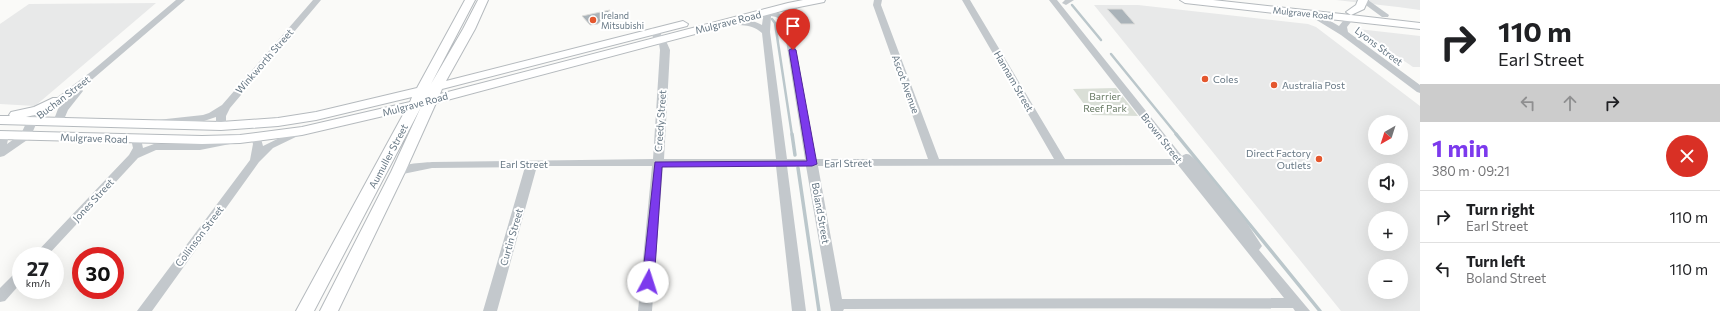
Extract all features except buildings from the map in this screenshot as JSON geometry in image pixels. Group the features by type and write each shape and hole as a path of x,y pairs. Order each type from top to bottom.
{"main road":[{"name":"Aumuller Street","path":"329,311 398,172 406,154 426,95 470,0"},
{"name":"Aumuller Street","path":"426,95 437,86 483,0"},
{"path":"459,21 469,19 474,9 483,0"},
{"name":"Mulgrave Road","path":"0,120 221,126 261,124 298,119 426,95 656,36 779,0"},
{"name":"Mulgrave Road","path":"437,86 475,76 730,21 796,4 820,0"},
{"name":"Mulgrave Road","path":"1185,0 1313,14 1385,15 1420,19"},
{"name":"Mulgrave Road","path":"1245,0 1420,26"},
{"path":"1351,15 1360,7 1363,0"},
{"path":"1385,15 1395,23"},
{"path":"461,43 458,63 459,68 465,74 475,76"},
{"name":"Mulgrave Road","path":"2,135 181,140 240,139 302,130 382,112 414,104 426,95"},
{"path":"0,115 30,113 57,101"},
{"name":"Aumuller Street","path":"305,311 414,104"},
{"path":"382,112 391,118 396,124 396,139"},
{"path":"334,255 352,234 366,209 372,205 382,204"}],"street":[{"name":"Buchan Street","path":"26,136 32,121 95,73 181,0"},
{"name":"Winkworth Street","path":"221,126 220,116 225,106 317,0"},
{"name":"Hannam Street","path":"966,0 1062,162"},
{"name":"Brown Street","path":"1054,0 1187,162 1246,229 1273,274 1300,307"},
{"path":"1363,0 1385,15"},
{"name":"Brown Street","path":"1066,1 1097,45 1187,162"},
{"name":"Ascot Avenue","path":"875,2 935,162"},
{"path":"796,4 789,12 787,21 781,16 767,12 766,32 799,311"},
{"name":"Lyons Street","path":"1313,14 1344,33 1420,90"},
{"name":"Lyons Street","path":"1344,33 1343,27 1351,15"},
{"path":"730,21 756,23 766,32"},
{"name":"Boland Street","path":"787,21 837,307"},
{"name":"Creedy Street","path":"646,311 658,164 665,50 663,43 656,36"},
{"name":"Buchan Street","path":"58,122 69,101 95,73"},
{"path":"152,124 174,120 208,117 225,106"},
{"name":"Collinson Street","path":"144,311 255,160 269,146 302,130"},
{"path":"0,149 2,135"},
{"path":"0,154 26,136"},
{"path":"255,160 258,144 256,137"},
{"path":"134,156 138,148 136,139"},
{"path":"134,156 154,147 200,147 240,139"},
{"name":"Earl Street","path":"406,154 414,160 432,165"},
{"name":"Jones Street","path":"48,247 134,156"},
{"name":"Earl Street","path":"398,172 432,165 532,163 812,164 935,162 1187,162"},
{"name":"Curtin Street","path":"490,311 532,163"},
{"path":"0,297 12,284"},
{"path":"837,307 1300,307"}],"shaded area":[{"path":"1336,0 1420,0 1420,10 1398,7"},
{"path":"156,3 35,106 0,104 0,24 29,4"},
{"name":"Direct Factory Outlets","path":"1094,5 1138,5 1308,24 1316,27 1420,106 1420,311 1341,311"},
{"path":"1358,29 1420,36 1420,67 1413,67"}],"green space":[{"name":"Barrier Reef Park","path":"1116,88 1138,116 1092,115 1073,89"}],"waterway":[{"path":"1072,5 1101,40"},
{"path":"772,19 775,23 792,135"},
{"path":"1111,54 1177,135"},
{"path":"792,134 795,155"},
{"path":"1176,134 1320,311"},
{"path":"798,168 819,311"}],"place":[{"name":"Ireland Mitsubishi","path":"593,20"},
{"name":"Coles","path":"1205,79"},
{"name":"Australia Post","path":"1274,85"},
{"name":"Direct Factory Outlets","path":"1319,159"}],"route":[{"path":"648,282 658,164 812,164 793,50"}]}
